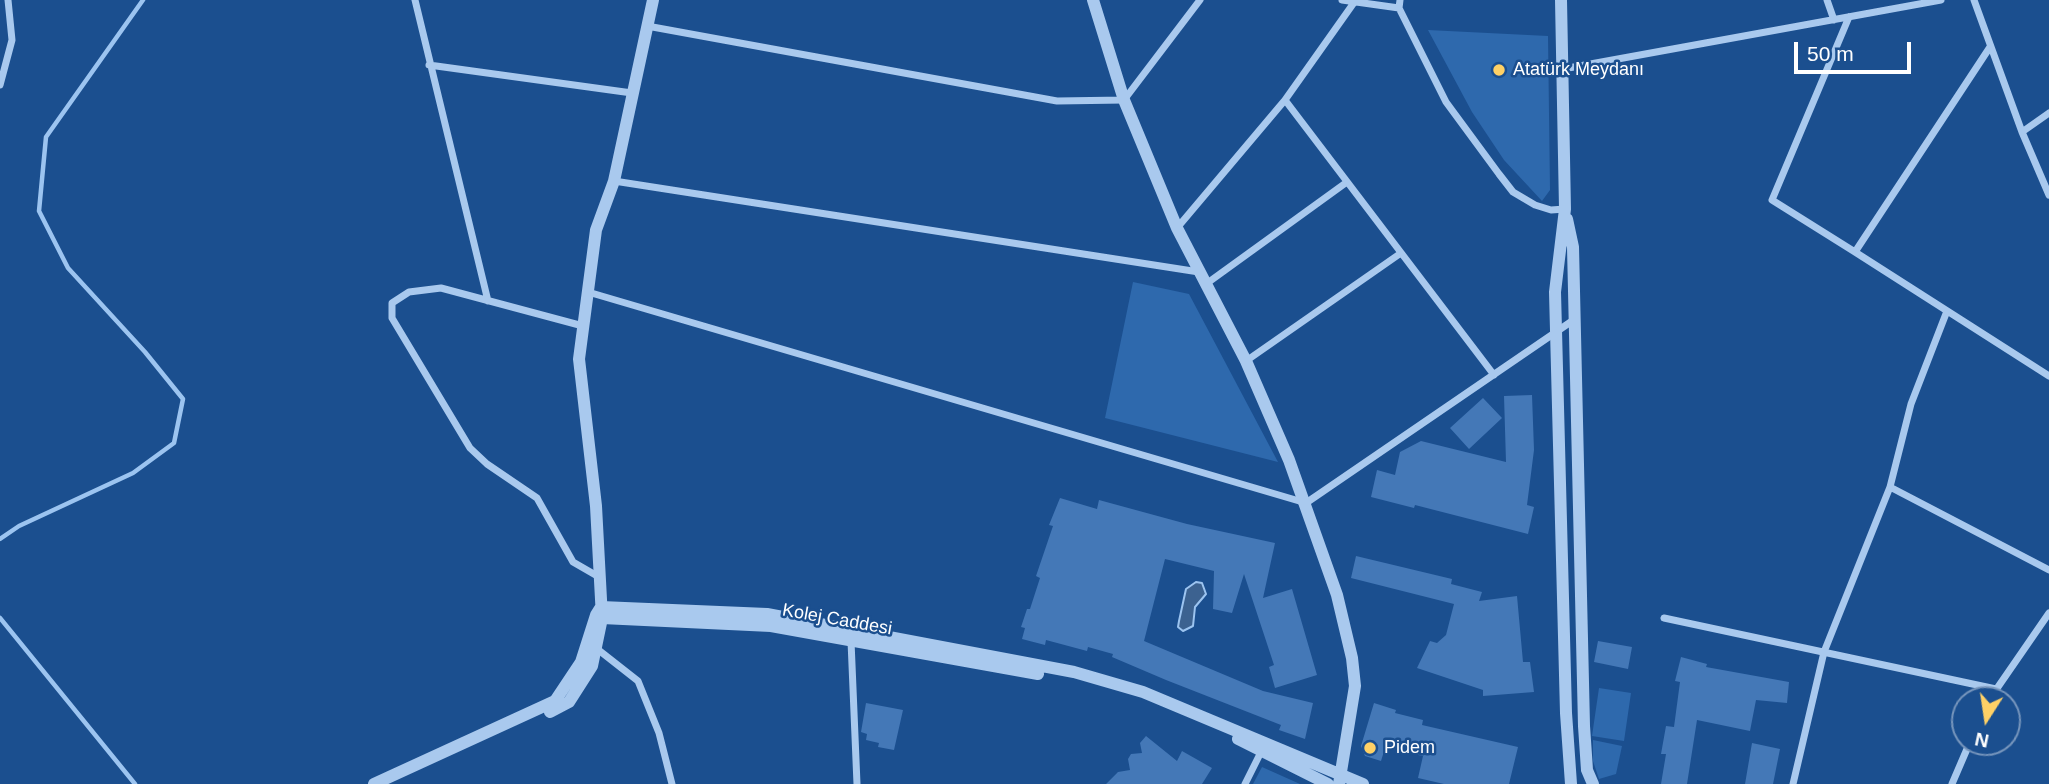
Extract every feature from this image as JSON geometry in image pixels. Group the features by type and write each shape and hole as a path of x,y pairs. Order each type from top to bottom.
{"street":[{"path":"0,85 12,40 8,0"},
{"path":"415,0 488,300"},
{"path":"374,784 555,701 592,644 602,613 596,506 579,359 596,230 614,181 653,0"},
{"path":"1093,0 1124,100 1177,228 1246,361 1306,503 1337,595 1352,658 1355,686 1340,779"},
{"path":"1124,100 1199,0"},
{"path":"1342,0 1353,4 1399,4 1446,102 1513,192 1535,205 1551,210 1565,209"},
{"path":"1561,0 1565,209 1555,292 1570,783"},
{"path":"1827,0 1834,20"},
{"path":"1563,69 1941,0"},
{"path":"1975,0 2022,132 2049,195"},
{"path":"1177,228 1285,100 1353,4"},
{"path":"1849,17 1772,200 2049,376"},
{"path":"647,26 1057,100 1124,100"},
{"path":"1854,251 1990,47"},
{"path":"429,65 632,93"},
{"path":"1285,100 1494,375"},
{"path":"2022,132 2049,113"},
{"path":"614,181 1199,272"},
{"path":"1206,284 1347,182"},
{"path":"1565,209 1573,247 1576,319 1584,726 1587,769 1593,784"},
{"path":"1246,361 1401,253"},
{"path":"583,326 441,288 409,292 392,303 392,318 470,448 487,464 537,498 573,562 600,577"},
{"path":"588,292 1306,503"},
{"path":"1793,784 1824,652 1890,487 1911,404 1947,311"},
{"path":"1306,503 1576,319"},
{"path":"1890,487 2049,570"},
{"name":"Kolej Caddesi","path":"602,613 767,614 1074,672 1143,692 1340,779 1363,784"},
{"name":"Kolej Caddesi","path":"602,613 771,626 1072,679 1139,697 1263,750 1328,784"},
{"path":"1998,686 2049,613"},
{"path":"1664,618 1982,686"},
{"path":"851,640 857,784"},
{"path":"393,784 518,729 569,702 592,666 592,644"},
{"path":"592,644 639,681 659,733 673,784"},
{"path":"1245,784 1263,750"},
{"path":"1952,784 1964,756"}],"shaded area":[{"name":"Atatürk Meydanı","path":"1428,30 1548,36 1550,190 1542,201 1504,160 1472,112"},
{"path":"1133,282 1189,294 1278,462 1105,418"},
{"path":"1196,582 1202,583 1206,594 1195,607 1193,626 1183,631 1178,627 1186,589"},
{"path":"1599,688 1631,693 1624,741 1592,736"},
{"path":"1593,740 1622,746 1616,774 1599,779 1593,761"},
{"path":"1262,767 1300,784 1253,784"}],"building":[{"path":"1532,395 1534,450 1527,505 1534,507 1528,534 1415,505 1414,508 1371,497 1377,470 1395,475 1400,452 1421,441 1506,462 1504,396"},
{"path":"1483,398 1502,418 1469,449 1450,428"},
{"path":"1060,498 1097,509 1099,500 1187,524 1275,543 1263,598 1292,589 1317,675 1275,688 1269,667 1274,665 1244,574 1232,613 1213,609 1214,571 1165,559 1144,641 1263,691 1313,703 1305,739 1279,730 1281,725 1112,657 1113,654 1088,647 1087,651 1046,640 1045,645 1022,639 1025,628 1021,627 1040,578 1036,576 1053,526 1049,525"},
{"path":"1356,556 1452,579 1451,584 1482,592 1479,601 1517,596 1523,662 1530,662 1534,692 1483,696 1483,690 1417,668 1430,641 1437,643 1446,635 1454,604 1351,578"},
{"path":"1598,641 1632,647 1628,669 1594,662"},
{"path":"1681,657 1707,664 1706,667 1789,682 1787,703 1756,700 1750,731 1697,720 1687,784 1661,784 1666,754 1661,754 1666,726 1674,727 1680,682 1675,681"},
{"path":"866,703 903,710 894,750 878,747 879,743 866,740 867,734 861,732"},
{"path":"1374,703 1396,710 1395,713 1423,720 1422,725 1518,747 1509,784 1444,784 1418,778 1423,756 1385,748 1381,761 1365,756 1361,746"},
{"path":"1146,736 1177,761 1182,751 1212,768 1202,784 1106,784 1118,772 1130,770 1128,759 1131,754 1142,753 1140,743"},
{"path":"1752,743 1780,749 1773,784 1745,784"}],"waterway":[{"path":"0,539 19,526 133,473 174,443 183,399 145,352 68,268 39,211 46,137 143,0"},
{"path":"0,618 135,784"}],"place":[{"name":"Atatürk Meydanı","path":"1499,70"},
{"name":"Pidem","path":"1370,748"}]}
